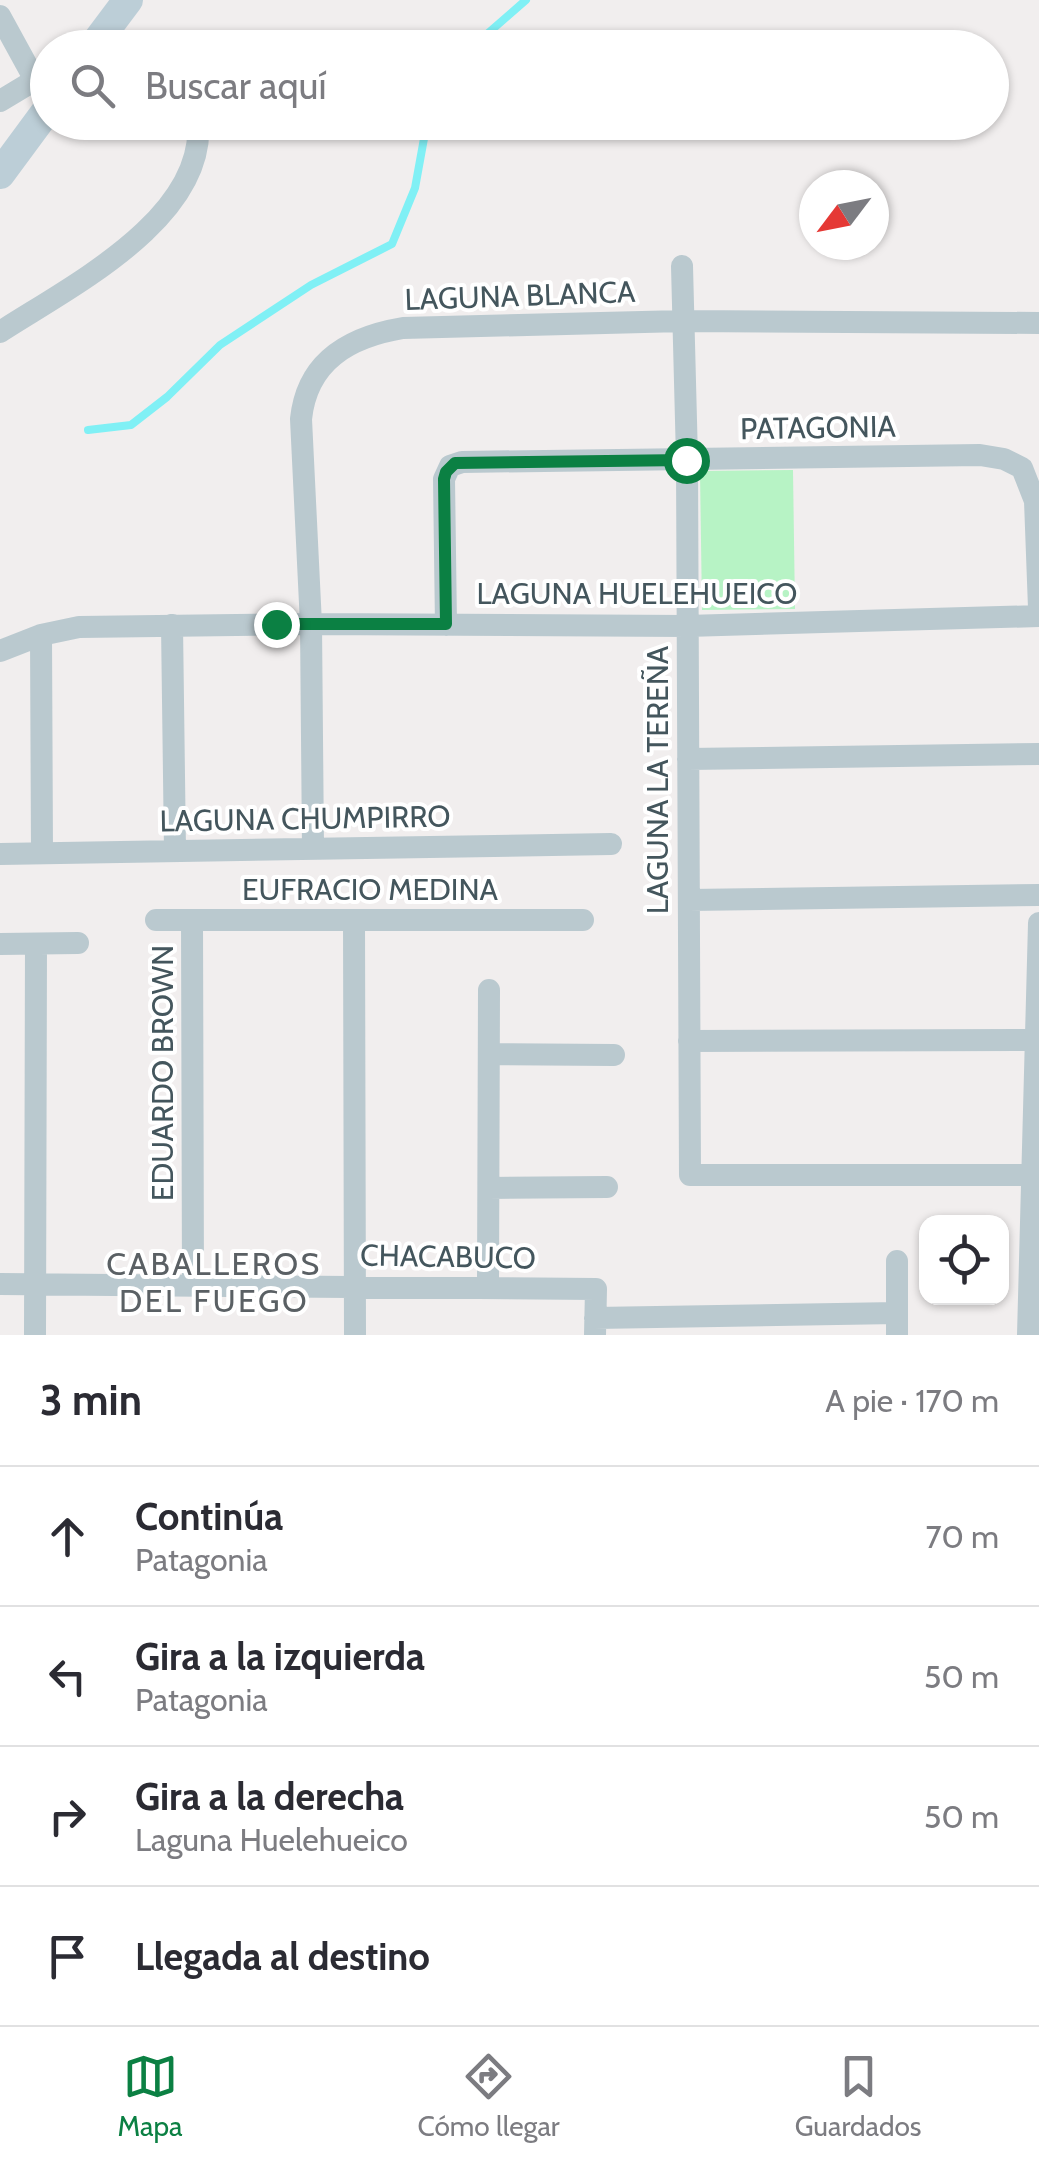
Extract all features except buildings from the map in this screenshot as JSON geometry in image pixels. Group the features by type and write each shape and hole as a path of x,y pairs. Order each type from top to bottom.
{"main road":[{"path":"105,30 128,0"},
{"path":"0,174 30,133"}],"street":[{"path":"0,16 30,68"},
{"path":"0,101 30,83"},
{"path":"0,332 106,263 169,206 194,163 196,140"},
{"name":"LAGUNA LA TEREÑA","path":"682,266 690,1175 1036,1175"},
{"name":"LAGUNA BLANCA","path":"313,849 311,624 301,420 306,389 322,365 334,356 374,334 403,328 683,322 1039,324"},
{"name":"PATAGONIA","path":"446,624 444,479 450,466 462,462 980,455 1004,459 1022,468 1035,501 1039,608"},
{"name":"LAGUNA HUELEHUEICO","path":"0,652 41,634 79,627 688,626 1039,616"},
{"path":"172,625 175,851"},
{"path":"41,634 42,853"},
{"path":"688,759 1039,754"},
{"name":"LAGUNA CHUMPIRRO","path":"0,854 611,844"},
{"path":"688,900 1039,896"},
{"name":"EUFRACIO MEDINA","path":"156,920 584,920"},
{"name":"EDUARDO BROWN","path":"192,920 194,1285"},
{"path":"354,920 354,1335"},
{"path":"1028,1335 1036,1175 1039,923"},
{"path":"0,944 78,943"},
{"path":"35,1335 36,944"},
{"path":"488,1286 489,990"},
{"path":"689,1041 1037,1040"},
{"path":"489,1054 614,1055"},
{"path":"489,1188 607,1187"},
{"path":"595,1326 897,1324 897,1261"},
{"name":"CHACABUCO","path":"0,1284 596,1289 595,1326"}],"green space":[{"path":"793,470 795,609 702,610 700,471"}],"waterway":[{"path":"492,30 526,0"},
{"path":"88,430 131,425 167,397 220,345 311,285 392,244 415,188 424,140"}],"district":[{"name":"CABALLEROS DEL FUEGO","path":"214,1282"}],"route":[{"path":"276,624 446,624 444,479 455,463 686,460"}]}
